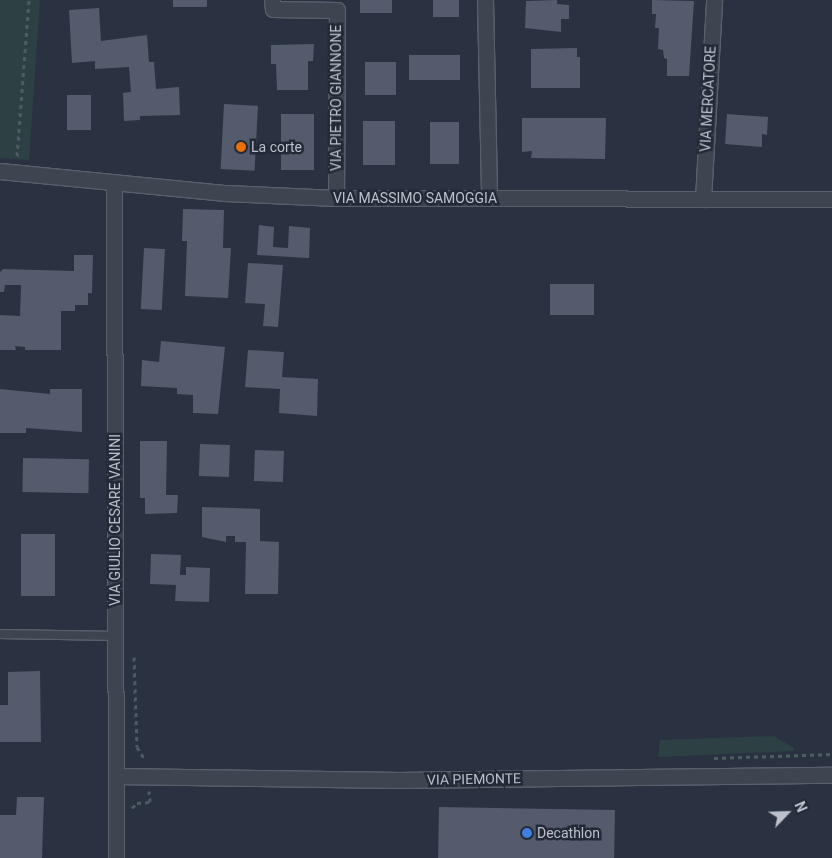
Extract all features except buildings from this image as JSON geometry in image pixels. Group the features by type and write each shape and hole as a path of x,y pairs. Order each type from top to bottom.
{"street":[{"name":"VIA PIETRO GIANNONE","path":"272,0 273,9 336,10 336,198"},
{"path":"485,0 489,198"},
{"name":"VIA MERCATORE","path":"703,199 714,0"},
{"name":"VIA MASSIMO SAMOGGIA","path":"0,171 226,193 336,198 832,199"},
{"name":"VIA GIULIO CESARE VANINI","path":"114,182 116,858"},
{"name":"VIA PIEMONTE","path":"116,776 148,778 399,780 832,775"}],"lane":[{"path":"0,634 115,636"}],"path":[{"path":"16,161 29,0"},
{"path":"132,818 132,809 137,803 150,802 147,760 143,760 137,747 133,648"},
{"path":"710,758 832,754"}],"shaded area":[{"path":"0,0 40,0 29,160 0,158"},
{"path":"774,736 794,748 794,751 658,757 660,740"}],"place":[{"name":"La corte","path":"241,147"},
{"name":"Decathlon","path":"527,833"}]}
